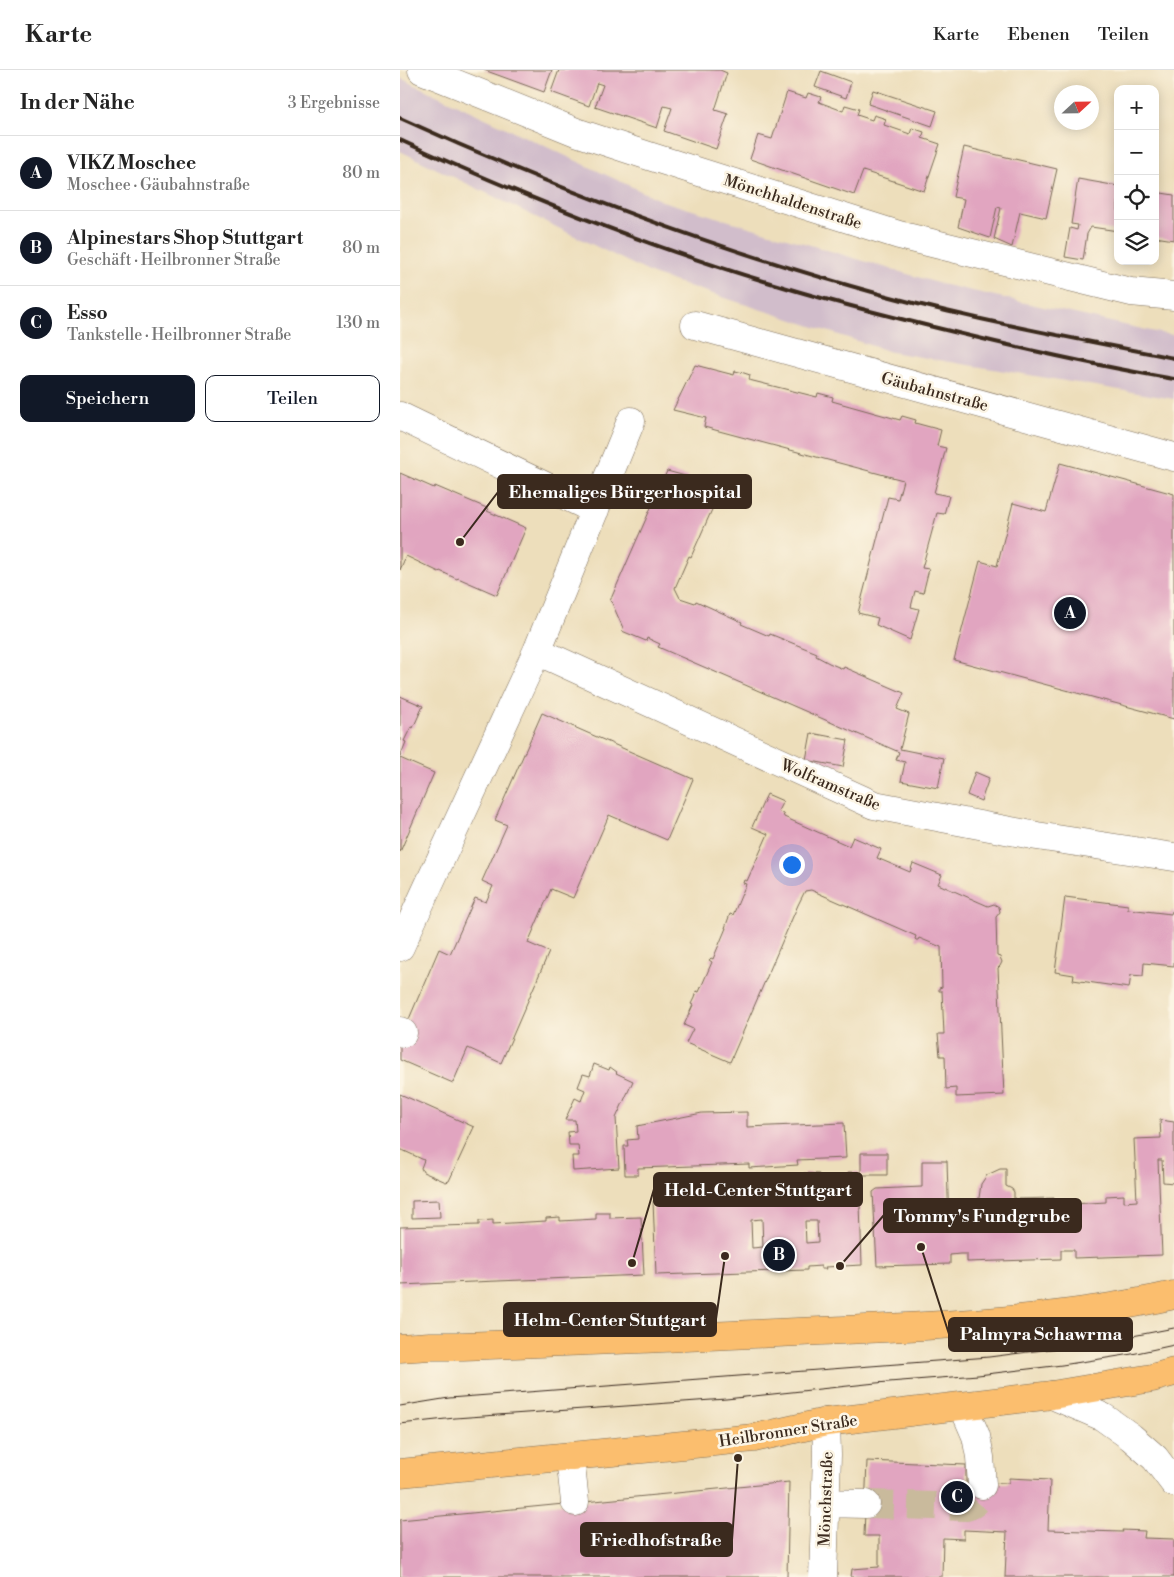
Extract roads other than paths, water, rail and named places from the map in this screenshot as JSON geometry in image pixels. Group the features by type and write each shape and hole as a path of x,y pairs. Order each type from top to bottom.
{"main road":[{"path":"400,1348 754,1335 984,1323 1108,1308 1174,1295"},
{"name":"Heilbronner Straße","path":"400,1473 754,1438 826,1422 1052,1395 1152,1378 1174,1372"}],"street":[{"name":"Mönchhaldenstraße","path":"422,70 576,132 899,235 1131,292 1174,296"},
{"name":"Gäubahnstraße","path":"695,325 1174,457"},
{"path":"400,416 595,510"},
{"path":"400,947 537,652 632,420"},
{"name":"Wolframstraße","path":"537,652 874,805 1036,836 1174,857"},
{"path":"1052,1395 1103,1417 1131,1437 1155,1458 1174,1483"},
{"path":"963,1406 976,1436 982,1485"},
{"name":"Mönchstraße","path":"823,1577 827,1454 826,1422"},
{"path":"570,1457 575,1502"},
{"path":"825,1503 866,1504"}],"tunnel":[{"path":"866,1504 966,1507 976,1502 982,1485"}],"tram line":[{"path":"400,1406 449,1398 989,1357 1091,1344 1174,1328"},
{"path":"400,1424 455,1418 726,1399 876,1383 978,1375 1062,1365 1174,1345"}],"railway":[{"path":"400,118 578,193 698,238 759,258 883,295 955,313 1174,358"},
{"path":"400,140 492,181 586,219 729,270 823,299 916,323 1015,347 1174,379"}],"place":[{"name":"Ehemaliges Bürgerhospital","path":"460,542"},
{"name":"VIKZ Moschee","path":"1070,613"},
{"name":"Palmyra Schawrma","path":"921,1247"},
{"name":"Alpinestars Shop Stuttgart","path":"779,1255"},
{"name":"Helm-Center Stuttgart","path":"725,1256"},
{"name":"Held-Center Stuttgart","path":"632,1263"},
{"name":"Tommy's Fundgrube","path":"840,1266"},
{"name":"Friedhofstraße","path":"738,1458"},
{"name":"Esso","path":"957,1497"}]}
